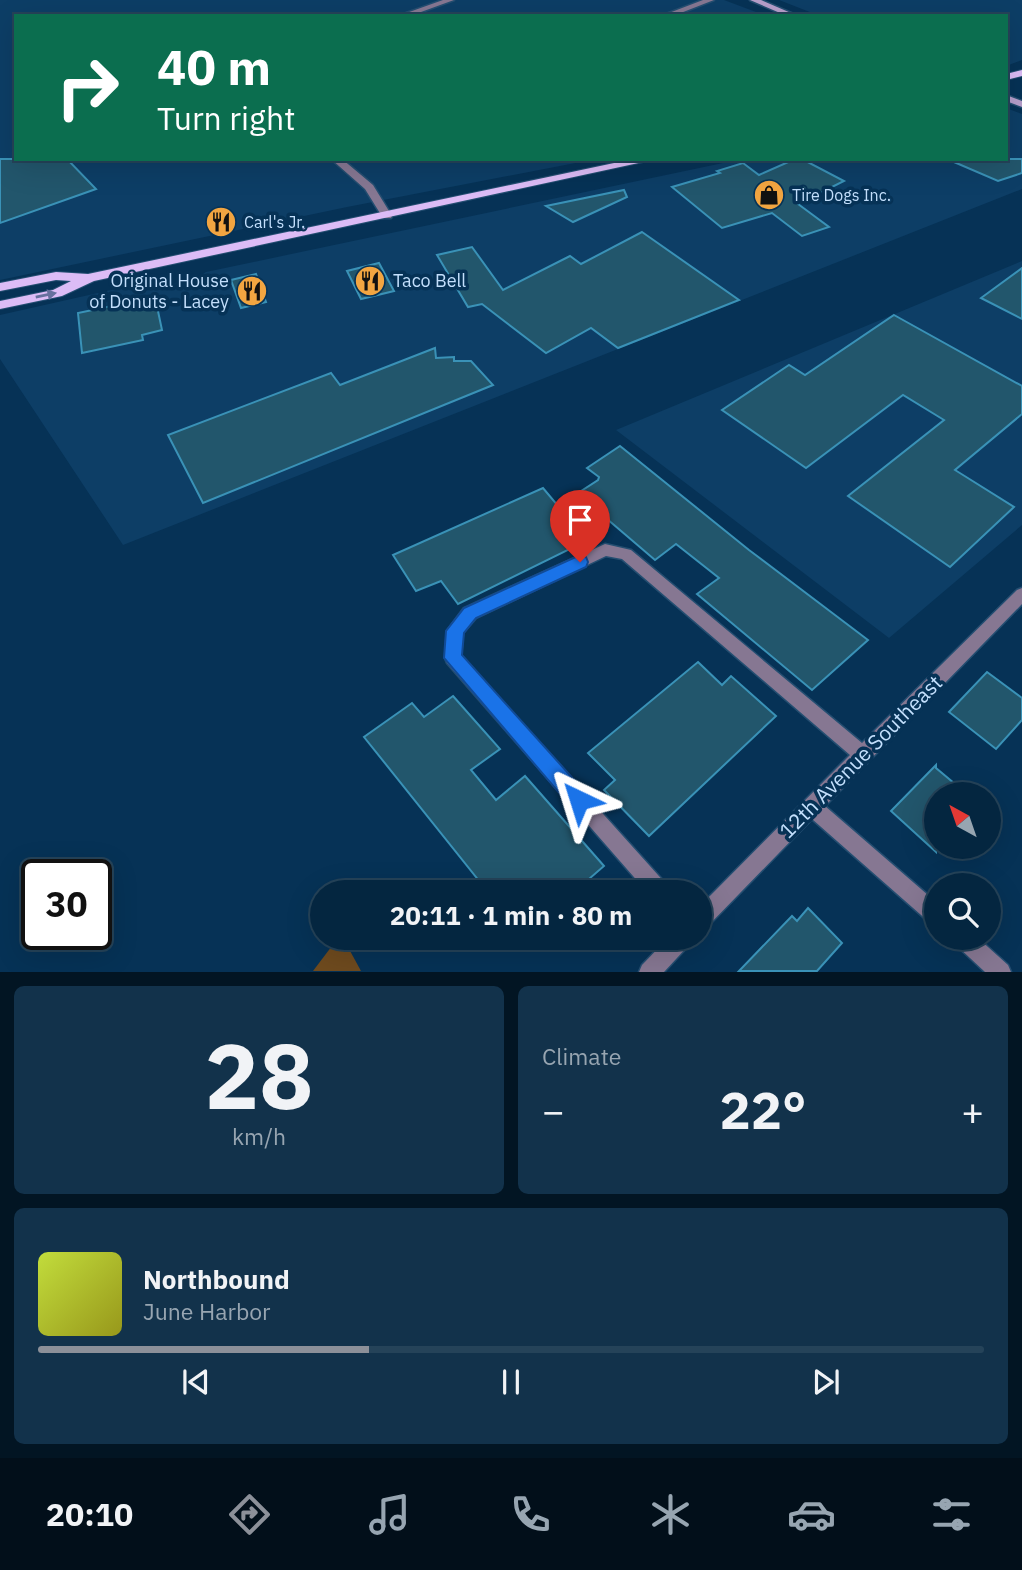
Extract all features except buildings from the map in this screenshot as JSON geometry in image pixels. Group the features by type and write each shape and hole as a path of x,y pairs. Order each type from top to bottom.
{"main road":[{"path":"754,0 789,14"},
{"path":"0,305 57,293 90,278 642,161"},
{"path":"0,287 56,276 90,278"}],"street":[{"path":"408,14 450,0"},
{"path":"671,14 710,0"},
{"path":"338,161 369,187 387,216"},
{"path":"649,880 453,658 455,631 470,613 605,550 626,554 863,755"},
{"name":"12th Avenue Southeast","path":"712,908 1021,595"},
{"path":"812,807 924,905"},
{"path":"649,971 670,950"},
{"path":"977,950 1002,971"}],"shaded area":[{"path":"0,0 724,0 762,14 14,14 14,161 586,161 347,207 0,280"},
{"path":"779,0 1022,0 1022,60 1008,65 1008,14 815,14"},
{"path":"1008,109 1022,114 1022,189 123,545 0,359 0,315 129,286 149,289 196,278 206,272 733,161 1008,161"},
{"path":"1022,261 1022,525 889,638 616,430"},
{"path":"329,950 350,950 361,971 313,971"}],"place":[{"name":"Tire Dogs Inc.","path":"769,195"},
{"name":"Carl's Jr.","path":"221,222"},
{"name":"Taco Bell","path":"370,281"},
{"name":"Original House of Donuts - Lacey","path":"252,291"}],"route":[{"path":"579,800 453,658 455,631 470,613 580,562"}]}
